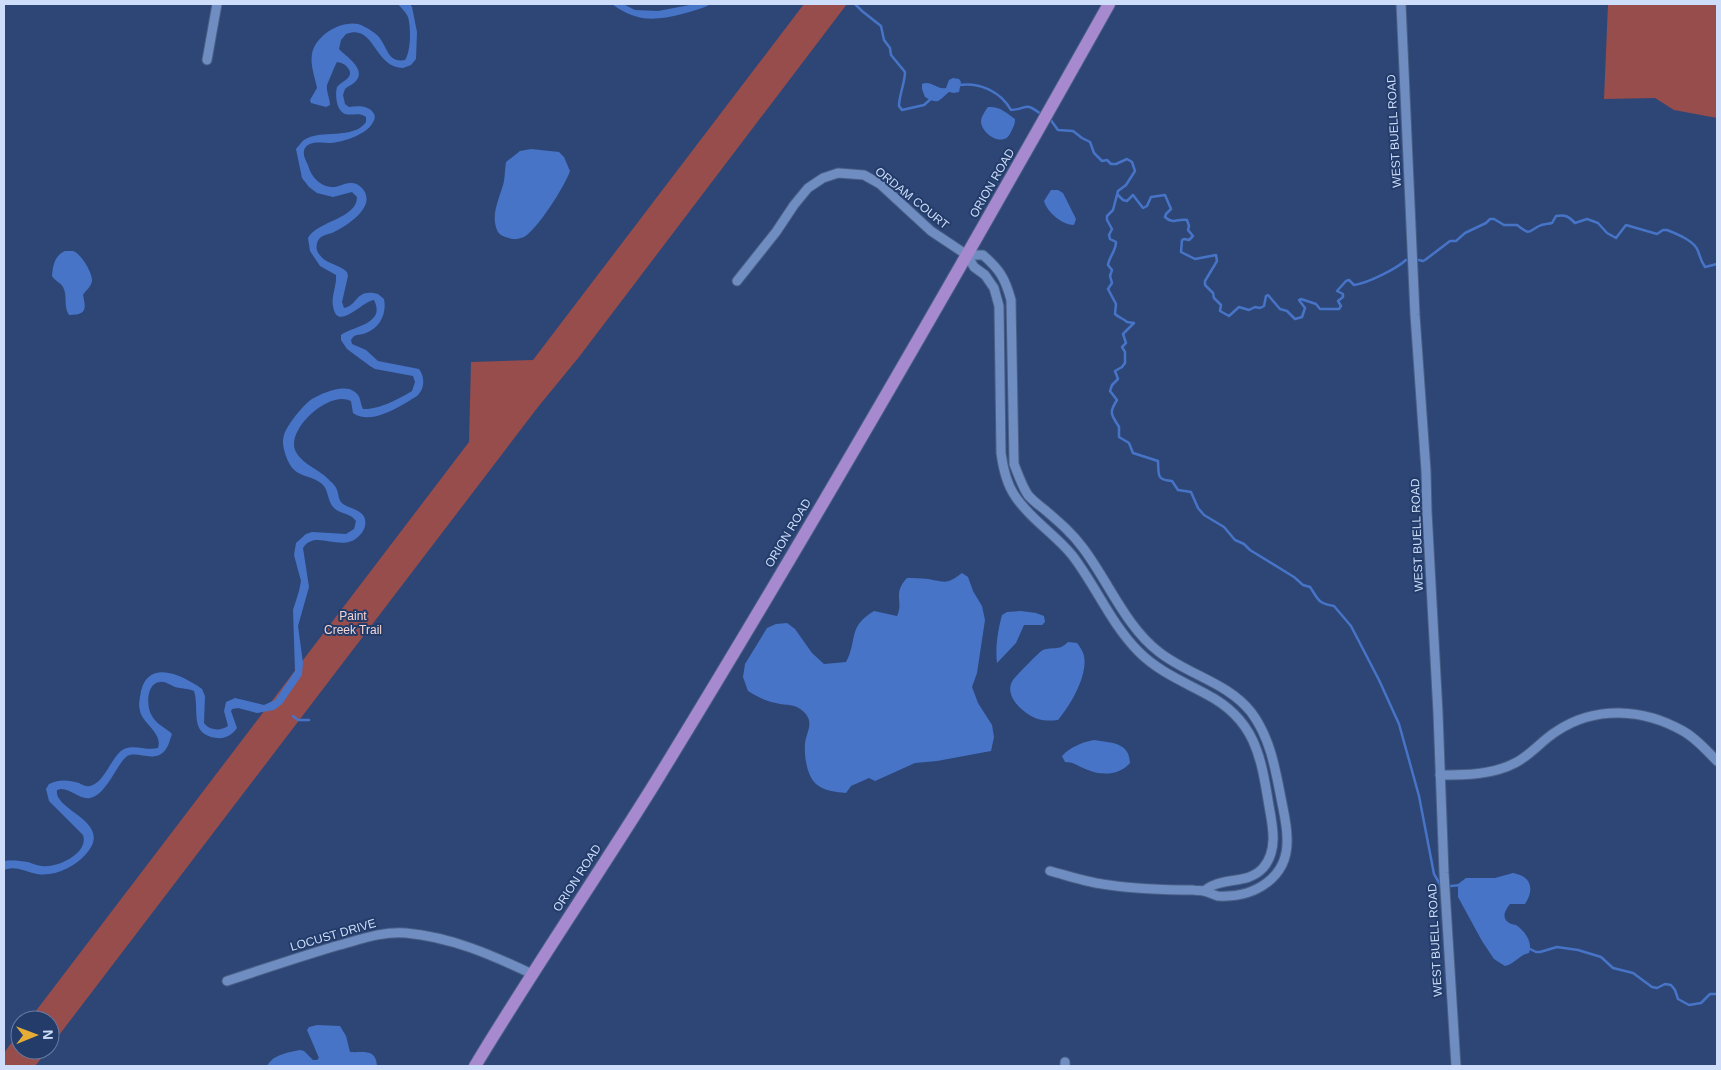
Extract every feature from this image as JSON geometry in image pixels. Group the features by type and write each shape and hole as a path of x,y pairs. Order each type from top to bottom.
{"main road":[{"name":"ORION ROAD","path":"474,1066 670,757 824,500 967,255 1109,4"}],"street":[{"path":"207,60 217,4"},
{"name":"WEST BUELL ROAD","path":"1401,4 1415,315 1426,471 1444,882 1456,1066"},
{"name":"ORDAM COURT","path":"737,280 776,232 808,188 823,178 838,173 864,175 880,184 931,231 967,255"},
{"path":"967,255 983,255 994,264 1006,280 1011,300 1014,464 1029,496 1069,532 1082,547 1131,622 1146,640 1161,654 1232,693 1243,703 1262,729 1269,745 1288,838 1284,861 1278,872 1261,888 1250,892 1216,896 1204,891 1107,885 1050,870"},
{"path":"967,255 974,267 985,274 994,288 999,306 1002,458 1004,471 1014,495 1027,513 1061,542 1088,578 1122,632 1137,650 1155,666 1224,704 1235,713 1251,736 1259,753 1272,825 1273,843 1270,857 1263,867 1249,877 1214,885 1204,891"},
{"path":"991,284 1002,275"},
{"path":"999,328 1012,328"},
{"path":"1002,458 1014,457"},
{"path":"1088,578 1099,571"},
{"path":"1155,666 1161,654"},
{"path":"1440,775 1464,775 1497,770 1514,763 1532,752 1556,731 1569,724 1587,717 1614,712 1640,714 1664,721 1684,732 1717,761"},
{"path":"1264,775 1276,772"},
{"name":"LOCUST DRIVE","path":"227,981 311,953 385,933 406,933 438,938 481,950 532,974"}],"green space":[{"name":"Paint Creek Trail","path":"804,4 847,4 60,1034 60,1010 37,1010 469,442 471,362 533,360"},
{"path":"1608,4 1717,4 1717,118 1674,110 1655,98 1604,99"},
{"path":"10,1045 10,1060 40,1060 35,1066 4,1066 4,1053"}],"water":[{"path":"398,4 410,4 412,7 417,32 416,59 411,65 403,68 393,66 379,54 363,35 356,32 346,34 341,40 339,49 354,63 359,72 355,82 345,89 343,95 345,104 349,107 359,106 369,109 375,116 374,119 369,128 359,135 331,143 307,145 304,155 312,174 321,184 335,187 346,183 354,183 363,189 367,199 364,208 352,221 321,237 317,245 317,250 322,257 347,272 348,276 342,302 344,308 349,307 365,293 378,294 384,299 383,315 379,324 371,331 354,336 351,340 352,344 366,350 378,361 419,369 423,383 422,390 417,396 377,416 360,416 353,413 351,401 342,399 331,401 311,414 296,433 294,443 299,457 322,473 337,489 341,502 362,514 365,521 363,531 352,541 345,543 314,540 308,542 303,548 309,587 298,626 303,663 302,675 282,704 274,710 257,713 238,708 232,709 237,728 233,733 223,738 208,736 202,732 197,720 194,691 175,687 164,682 155,683 148,696 150,712 159,724 172,734 169,744 162,754 157,756 130,755 126,757 106,786 96,796 86,798 65,789 57,790 58,797 89,825 93,833 93,843 86,854 70,867 50,874 37,874 17,869 4,870 4,861 28,862 44,866 59,864 72,857 82,847 83,835 49,801 46,789 49,784 64,780 90,786 100,780 115,757 124,749 132,747 158,748 158,738 142,716 139,706 141,691 145,681 151,675 159,672 177,675 202,689 205,696 204,723 209,728 219,729 228,726 224,711 226,702 235,698 264,705 275,700 295,671 293,610 301,581 294,555 296,543 306,534 312,532 346,534 354,529 356,521 351,516 334,508 322,484 299,474 291,467 283,445 283,438 288,426 308,402 327,392 345,388 351,389 358,396 363,409 369,409 407,394 412,391 415,382 413,376 375,369 347,349 341,340 341,335 372,319 376,314 377,308 374,300 351,314 339,317 335,314 333,295 336,275 320,266 310,251 308,238 319,228 351,210 357,197 352,192 333,197 317,193 309,187 302,178 296,149 303,141 311,137 353,131 366,122 366,117 345,114 338,106 336,98 337,87 350,74 348,68 342,63 337,62 327,85 330,105 326,107 311,103 310,100 317,88 312,67 314,47 325,34 332,30 348,24 356,24 365,27 378,36 392,58 395,60 405,60 409,46 409,21 406,13"},
{"path":"612,4 623,4 635,10 658,11 695,4 711,4 682,14 654,19 637,17"},
{"path":"953,78 959,79 961,82 959,92 949,92 938,101 925,97 922,84 928,83 940,88 946,88 949,80"},
{"path":"988,107 999,109 1015,119 1008,137 1000,140 986,133 981,120"},
{"path":"531,149 559,152 564,157 570,171 557,197 530,233 524,237 511,239 498,232 495,224 495,211 504,181 506,162 520,151"},
{"path":"1051,190 1058,190 1063,193 1076,219 1074,225 1060,220 1048,209 1044,201"},
{"path":"65,251 73,251 79,256 86,264 92,278 91,285 83,295 84,310 75,315 69,315 67,312 63,287 52,276 56,258"},
{"path":"962,573 968,577 973,591 982,606 985,620 977,673 972,687 978,703 992,725 994,737 991,751 915,763 875,781 869,778 851,786 846,793 830,791 816,784 808,771 805,754 805,744 809,728 807,716 797,707 768,701 751,693 748,691 743,677 745,664 767,628 776,624 787,623 795,629 812,653 824,664 846,662 850,654 856,628 866,617 874,611 897,616 900,589 907,578 923,578 946,582"},
{"path":"1021,611 1044,616 1045,622 1042,625 1024,625 1016,643 997,663 997,639 1002,615 1007,612"},
{"path":"1068,642 1077,643 1084,656 1085,664 1081,681 1068,707 1058,720 1035,718 1025,712 1012,697 1010,691 1013,680 1043,650 1058,648"},
{"path":"1094,740 1113,743 1123,747 1129,756 1130,763 1121,770 1105,774 1093,772 1065,762 1062,756 1069,750"},
{"path":"1513,873 1527,880 1530,884 1530,893 1525,904 1510,904 1505,918 1509,923 1516,925 1522,930 1529,941 1530,949 1529,953 1505,966 1494,959 1482,941 1458,897 1458,884 1466,878 1495,878"},
{"path":"317,1025 340,1026 346,1036 350,1052 371,1054 376,1060 377,1066 267,1066 277,1056 300,1050 304,1051 313,1060 317,1060 319,1058 307,1030 309,1027"}],"waterway":[{"path":"855,4 881,26 884,40 890,48 891,55 905,72 899,102 902,110 924,105 932,98"},
{"path":"959,85 975,85 996,93 1011,110 1028,107 1041,114"},
{"path":"1050,119 1058,130 1073,131 1090,142 1094,153 1102,161 1107,160 1111,164 1116,164 1127,159 1132,162 1135,171 1126,185 1118,191 1113,210 1107,216 1112,229 1109,235 1110,239 1116,242 1108,265 1112,270 1110,276 1112,283 1108,289 1116,304 1115,314 1127,322 1134,323 1123,334 1126,343 1122,347 1125,352 1125,363 1115,371 1118,379 1112,385 1110,391 1117,400 1112,414 1119,427 1119,437 1129,443 1133,453 1158,461 1159,476 1172,481 1178,490 1191,492 1198,508 1204,515 1224,527 1235,540 1294,577 1303,585 1310,587 1319,600 1324,604 1334,606 1351,626 1399,724 1419,796 1434,874 1441,886"},
{"path":"1118,195 1127,201 1133,195 1143,208 1147,206 1151,197 1165,195 1171,209 1165,217 1171,221 1187,220 1188,230 1193,236 1189,240 1182,240 1181,252 1195,259 1216,255 1217,261 1205,281 1205,285 1221,305 1220,311 1229,316 1239,307 1249,310 1264,306 1266,296 1268,295 1280,309 1287,311 1295,319 1302,317 1305,308 1299,300 1301,299 1316,304 1320,309 1339,309 1341,306 1338,301 1343,297 1343,294 1337,291 1346,281 1349,280 1354,285 1367,282 1406,260"},
{"path":"1419,260 1425,260 1450,241 1456,241 1465,233 1486,223 1490,219 1494,219 1504,225 1517,225 1528,232 1541,225 1552,223 1556,216 1562,215 1575,223 1587,219 1598,223 1607,233 1616,238 1626,225 1657,234 1667,230 1693,244 1705,267 1717,264"},
{"path":"293,716 298,720 309,720"},
{"path":"1451,886 1461,885"},
{"path":"1528,948 1540,952 1557,947 1578,950 1601,957 1613,968 1633,973 1652,987 1657,988 1665,984 1671,985 1678,999 1689,1005 1701,1003 1710,994 1717,994"}]}
